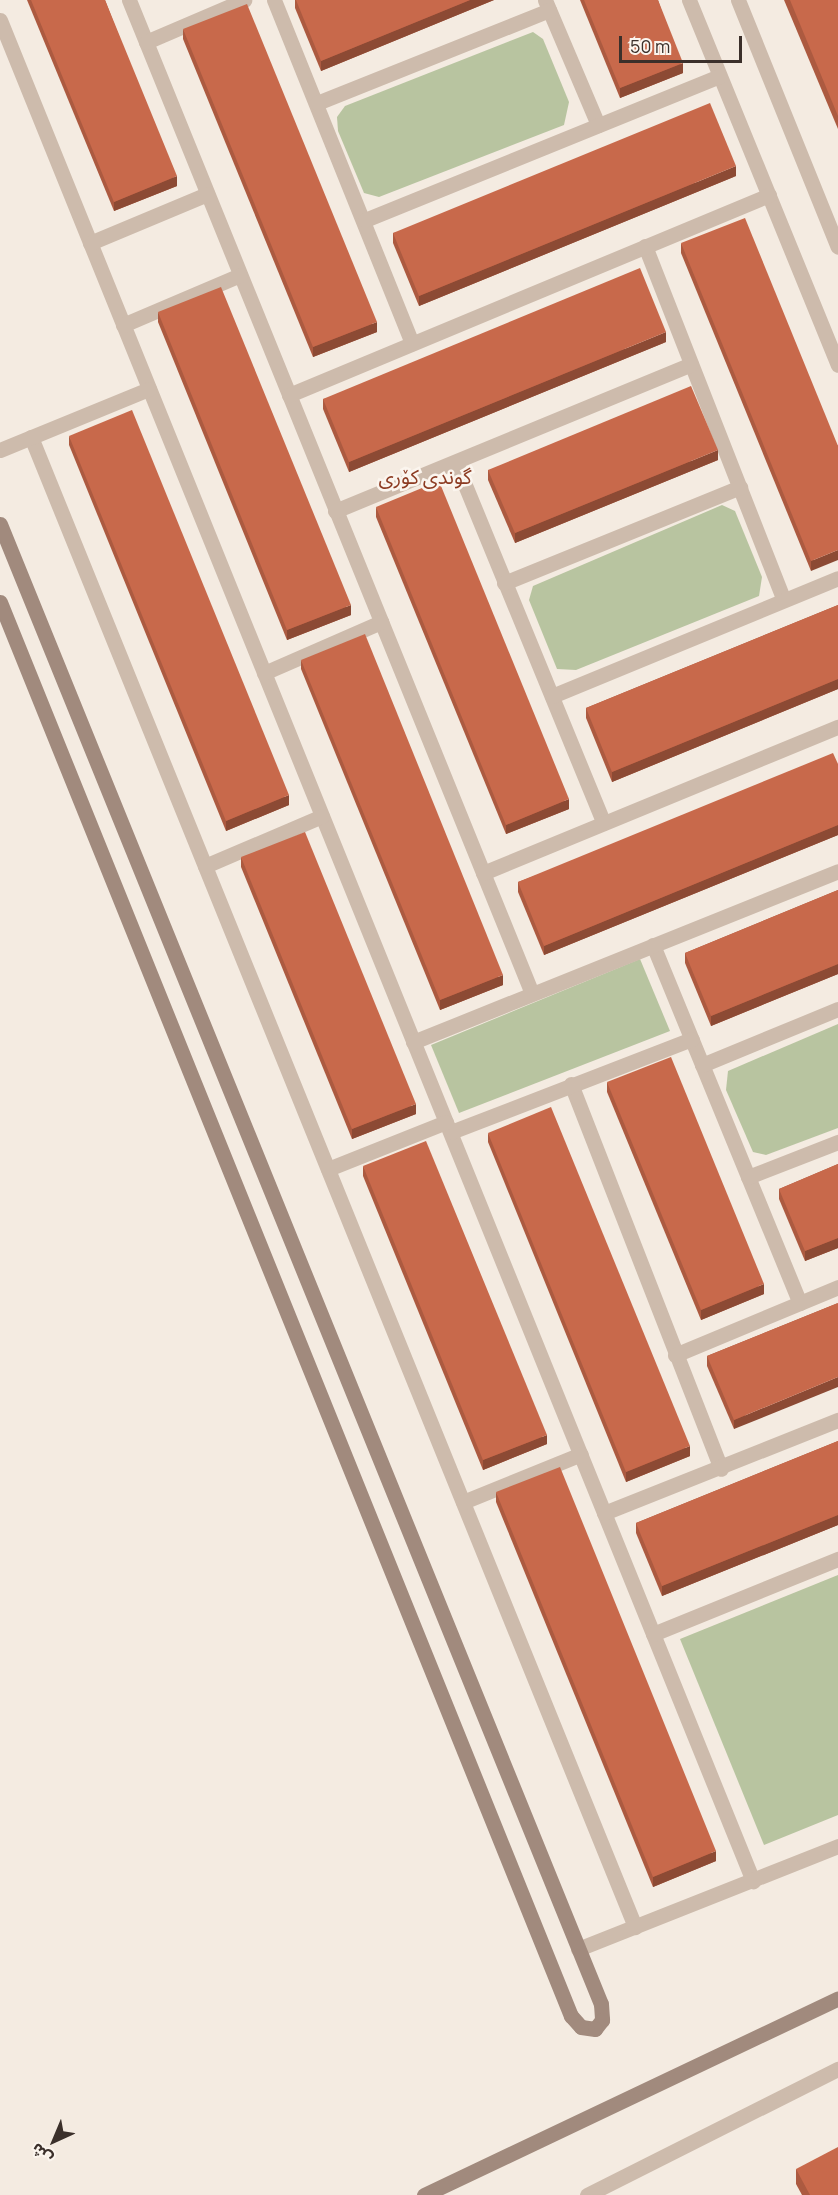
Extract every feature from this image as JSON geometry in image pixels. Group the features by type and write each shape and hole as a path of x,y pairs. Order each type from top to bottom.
{"street":[{"path":"129,0 531,991"},
{"path":"146,42 244,0"},
{"path":"274,0 365,220 412,343"},
{"path":"689,0 838,365"},
{"path":"738,0 838,247"},
{"path":"317,103 547,5 598,125"},
{"path":"0,20 753,1881"},
{"path":"365,220 719,76"},
{"path":"90,243 207,194"},
{"path":"289,394 769,195"},
{"path":"645,246 784,600"},
{"path":"123,325 240,275"},
{"path":"335,511 456,463 691,364"},
{"path":"0,450 149,389"},
{"path":"31,437 635,1928"},
{"path":"456,463 604,823"},
{"path":"504,583 740,487"},
{"path":"0,524 603,2010 595,2029 580,2027 571,2016 0,602"},
{"path":"552,696 838,578"},
{"path":"264,673 381,622"},
{"path":"483,873 838,729"},
{"path":"64,760 90,750"},
{"path":"205,866 322,816"},
{"path":"413,1042 531,991 838,871"},
{"path":"653,945 800,1303"},
{"path":"702,1065 838,1009"},
{"path":"328,1169 692,1039"},
{"path":"571,1084 721,1469"},
{"path":"748,1177 838,1142"},
{"path":"675,1354 838,1287"},
{"path":"604,1513 721,1469 838,1420"},
{"path":"463,1502 581,1454"},
{"path":"653,1634 838,1559"},
{"path":"578,1949 838,1846"},
{"path":"424,2195 838,1998"},
{"path":"587,2195 838,2069"}],"green space":[{"path":"533,32 543,39 569,102 564,125 379,197 364,193 338,131 337,117 345,106"},
{"path":"722,505 735,511 762,577 759,596 576,670 557,669 529,600 533,586"},
{"path":"640,959 670,1031 459,1113 431,1045"},
{"path":"838,1024 838,1128 766,1155 753,1152 726,1090 728,1071"},
{"path":"838,1575 838,1815 764,1845 680,1639"}],"building":[{"path":"31,0 105,0 177,176 114,202"},
{"path":"296,0 470,0 321,61"},
{"path":"584,0 658,0 683,63 620,88"},
{"path":"790,0 838,0 838,116"},
{"path":"247,4 377,322 313,347 183,29"},
{"path":"710,103 736,166 419,296 393,233"},
{"path":"745,218 838,446 838,550 811,561 681,243"},
{"path":"640,268 666,332 349,462 323,399"},
{"path":"221,287 351,605 287,630 158,312"},
{"path":"691,386 718,450 515,533 488,470"},
{"path":"132,410 289,795 226,821 69,436"},
{"path":"439,481 569,799 506,825 376,507"},
{"path":"838,605 838,679 612,772 586,708"},
{"path":"365,634 503,975 440,1000 301,660"},
{"path":"833,753 838,764 838,825 544,946 518,882"},
{"path":"305,832 416,1104 352,1129 241,857"},
{"path":"838,890 838,964 711,1016 685,953"},
{"path":"671,1057 764,1284 701,1310 607,1082"},
{"path":"551,1107 690,1446 626,1472 488,1133"},
{"path":"426,1141 547,1435 483,1460 363,1166"},
{"path":"838,1164 838,1238 805,1251 779,1189"},
{"path":"838,1303 838,1377 734,1420 707,1356"},
{"path":"838,1441 838,1515 662,1586 636,1523"},
{"path":"560,1467 716,1851 653,1877 496,1492"},
{"path":"838,2147 838,2195 810,2195 796,2169"}],"district":[{"name":"گوندی کۆری","path":"425,476"}]}
